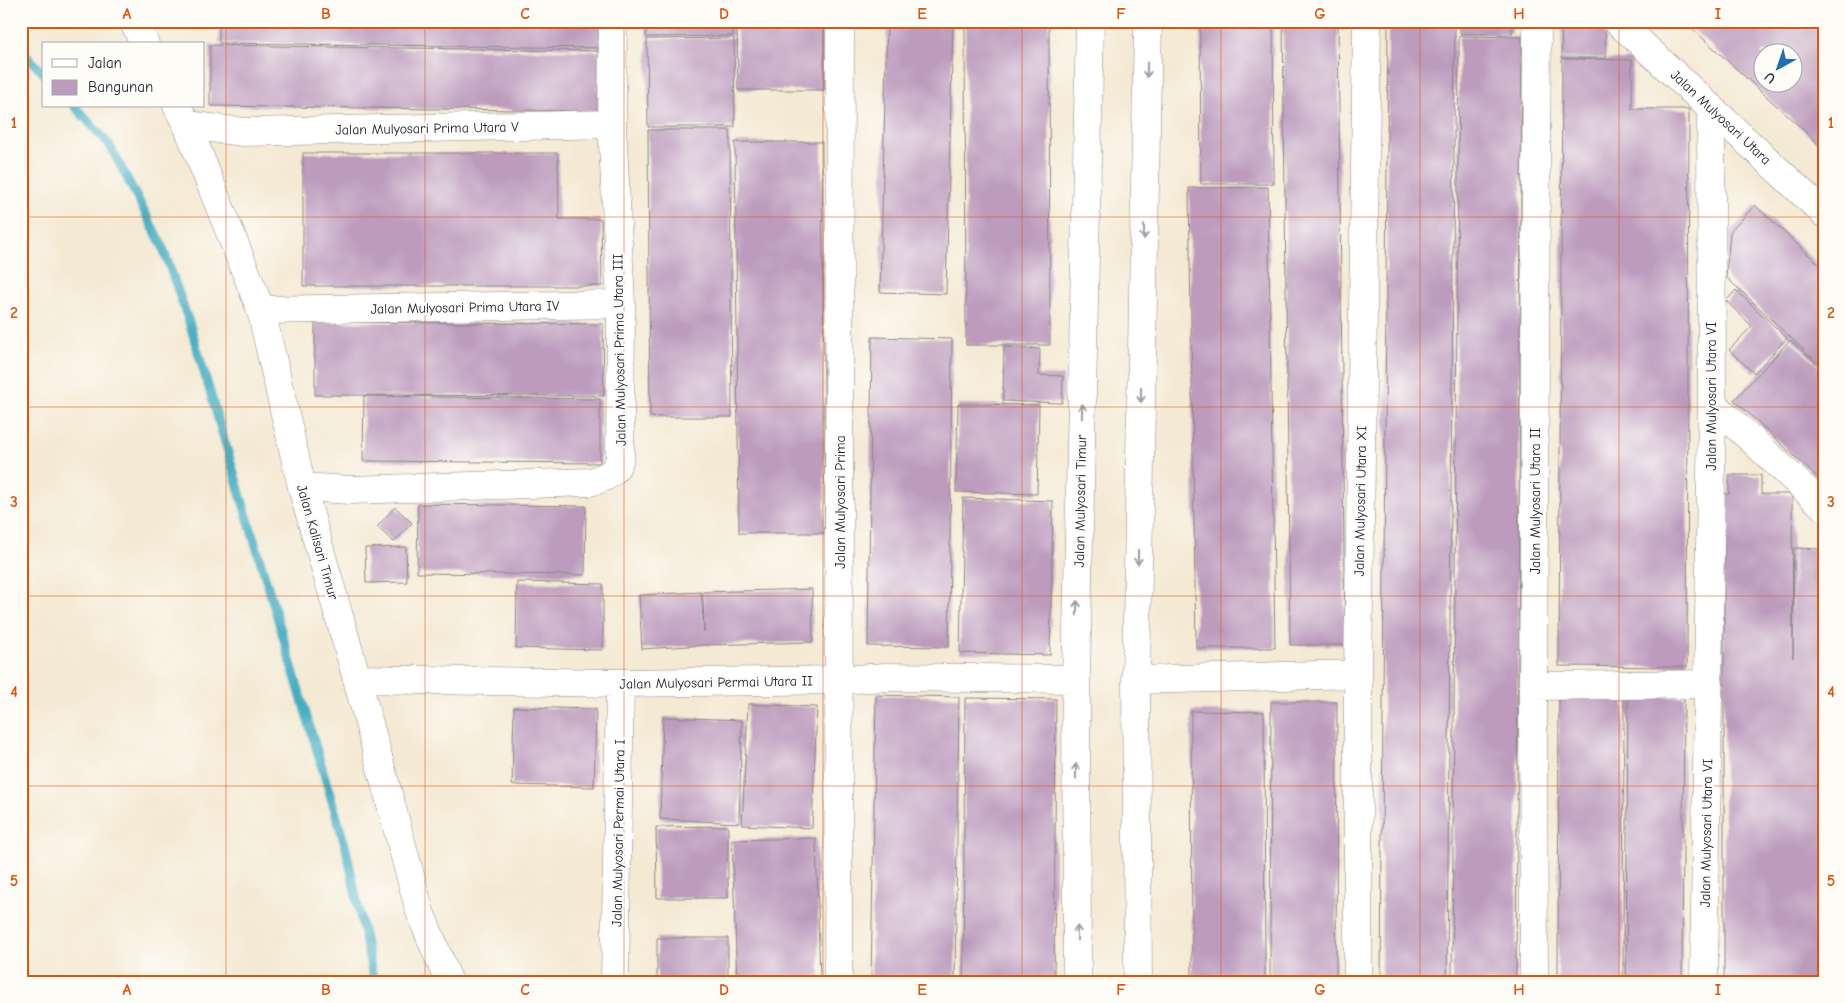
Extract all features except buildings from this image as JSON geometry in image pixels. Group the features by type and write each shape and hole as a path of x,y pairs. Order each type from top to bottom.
{"street":[{"path":"133,21 144,42"},
{"name":"Jalan Mulyosari Prima Utara III","path":"302,487 350,490 590,482 608,476 618,466 620,457 621,304 612,124 613,21"},
{"name":"Jalan Mulyosari Prima","path":"838,982 840,21"},
{"name":"Jalan Mulyosari Timur","path":"1077,982 1076,679 1090,21"},
{"path":"1138,982 1136,680 1148,21"},
{"name":"Jalan Mulyosari Utara XI","path":"1358,982 1358,674 1367,21"},
{"name":"Jalan Mulyosari Utara II","path":"1534,982 1538,21"},
{"name":"Jalan Mulyosari Utara","path":"1617,21 1824,214"},
{"name":"Jalan Mulyosari Utara VI","path":"1704,982 1712,403 1711,108"},
{"name":"Jalan Mulyosari Prima Utara V","path":"182,116 243,132 612,124"},
{"name":"Jalan Kalisari Timur","path":"182,116 261,310 302,487 357,679 420,912 449,982"},
{"name":"Jalan Mulyosari Prima Utara IV","path":"261,310 621,304"},
{"path":"1712,403 1824,507"},
{"path":"1136,680 1358,674"},
{"name":"Jalan Mulyosari Permai Utara II","path":"357,679 620,683 839,680 885,677 1076,679"},
{"name":"Jalan Mulyosari Permai Utara I","path":"615,982 620,683"},
{"path":"1534,686 1709,684"}],"waterway":[{"path":"21,50 42,72"},
{"path":"76,108 109,144 162,245 190,325 346,848 374,982"}]}
